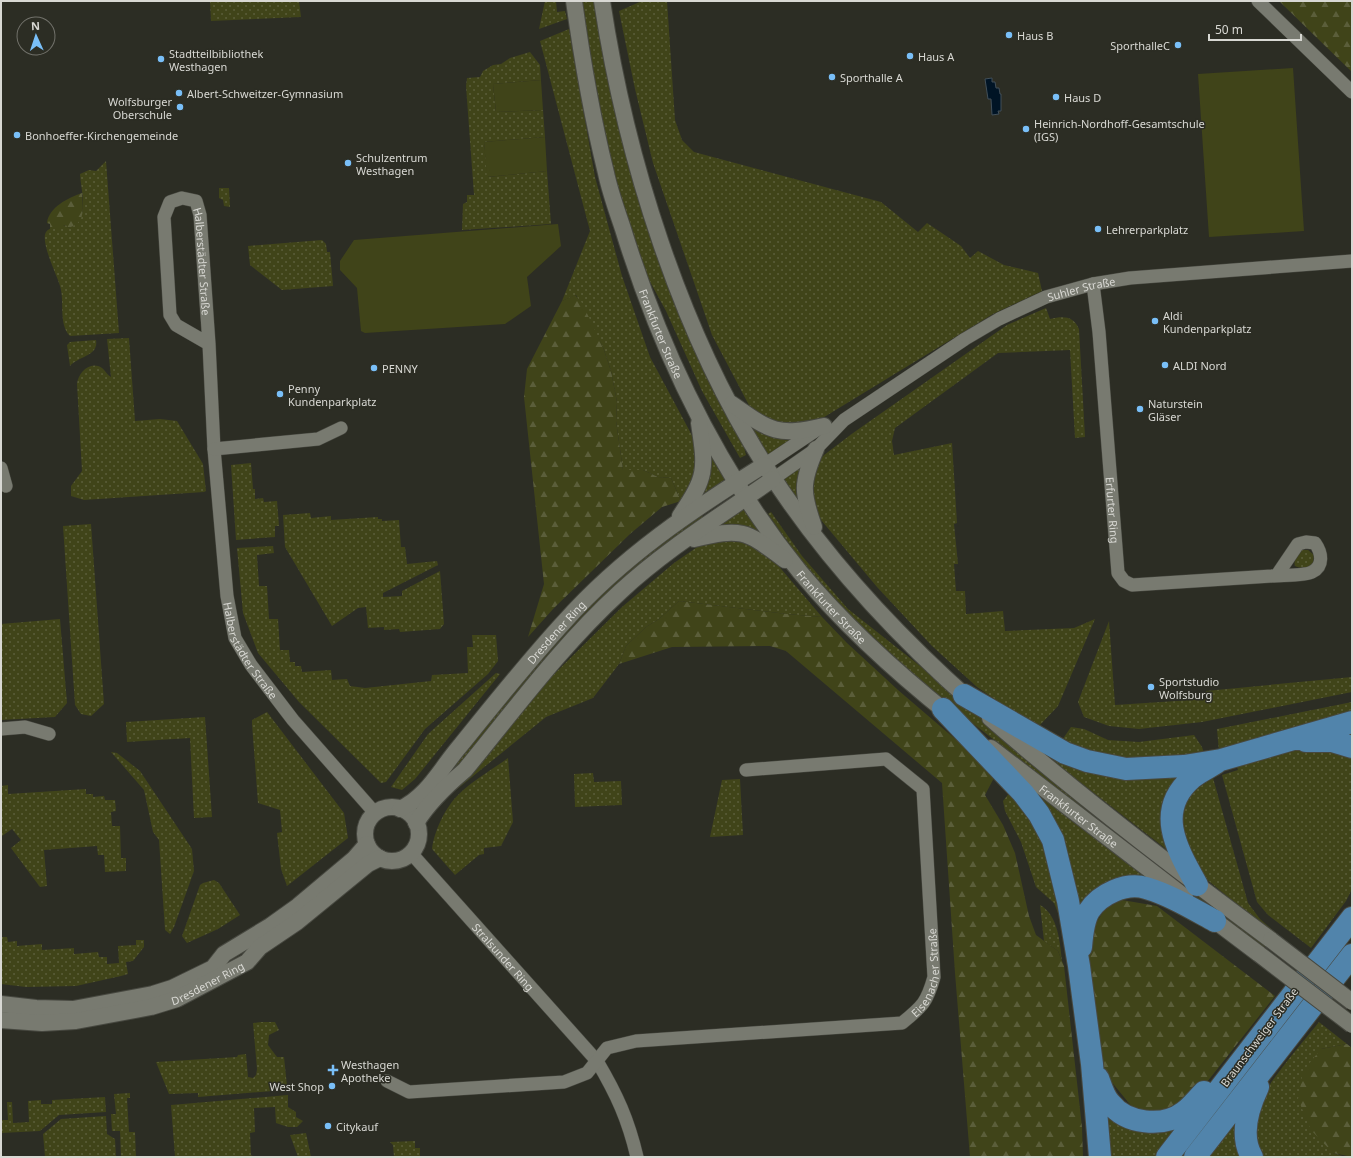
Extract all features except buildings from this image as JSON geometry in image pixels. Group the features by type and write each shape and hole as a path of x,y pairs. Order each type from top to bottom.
{"highway":[{"path":"964,695 1065,753 1087,761 1126,769 1184,766 1221,760 1352,722"},
{"path":"943,710 1024,793 1039,814 1053,840 1068,901 1079,966 1092,1064 1100,1157"},
{"path":"1283,742 1332,741 1352,746"},
{"path":"1197,885 1181,857 1174,838 1171,822 1173,806 1181,790 1193,778 1221,760"},
{"path":"1079,966 1082,934 1089,912 1103,897 1122,888 1144,887 1163,894 1215,921"},
{"path":"1338,935 1352,908"},
{"name":"Braunschweiger Straße","path":"1167,1157 1352,918"},
{"name":"Braunschweiger Straße","path":"1195,1157 1352,955"},
{"path":"1092,1064 1109,1103 1124,1116 1141,1121 1164,1121 1183,1113 1253,1044"},
{"path":"1252,1157 1248,1150 1245,1130 1249,1109 1274,1055"}],"street":[{"name":"Frankfurter Straße","path":"574,1 590,101 606,175 637,274 668,351 697,412 747,498 801,572 840,616 906,679 943,710 1352,1025"},
{"name":"Frankfurter Straße","path":"602,1 619,94 638,168 656,229 677,288 728,401 773,479 819,542 872,605 964,695 1024,748 1197,885 1352,1002"},
{"path":"1258,1 1352,92"},
{"name":"Halberstädter Straße","path":"209,344 176,325 170,315 164,217 170,202 182,198 196,202 200,215 209,344 214,449 227,596 235,638 251,665 293,720 375,813"},
{"name":"Suhler Straße","path":"773,479 816,449 844,420 965,339 999,318 1046,297 1093,284 1130,278 1352,261"},
{"name":"Erfurter Ring","path":"1093,284 1099,332 1118,573 1124,581 1132,584 1311,573 1318,568 1321,555 1315,544 1306,542 1298,544 1277,575"},
{"path":"728,401 763,426 775,431 788,433 824,426"},
{"path":"674,524 696,492 701,482 704,466 697,412"},
{"name":"Suhler Straße","path":"764,465 824,426 844,420"},
{"path":"214,449 318,439 341,428"},
{"path":"816,449 808,466 804,490 807,505 819,542"},
{"name":"Dresdener Ring","path":"375,813 387,808 400,809 417,799 436,778 450,757 565,620 622,564 674,524 764,465"},
{"path":"1,468 6,486"},
{"name":"Dresdener Ring","path":"416,823 426,808 446,786 465,770 534,686 596,616 644,571 773,479"},
{"path":"684,541 718,533 742,533 756,539 801,572"},
{"path":"1,729 25,727 49,734"},
{"name":"Eisenacher Straße","path":"597,1061 607,1048 636,1041 902,1023 922,1007 929,995 934,976 922,789 886,759 746,770"},
{"path":"375,813 370,818 365,830 367,844 370,850 380,858 388,861 396,861 411,852 418,838 416,823 407,812 400,809"},
{"name":"Dresdener Ring","path":"1,1004 36,1008 73,1009 153,994 172,988 213,968 224,954 298,906 354,859 367,844"},
{"name":"Stralsunder Ring","path":"411,852 597,1061 617,1095 631,1131 637,1157"},
{"name":"Dresdener Ring","path":"1,1020 42,1023 76,1021 151,1007 177,999 247,962 260,947 297,922 368,864 380,858"},
{"path":"387,1081 409,1092 564,1082 587,1073 597,1061"}],"green space":[{"path":"210,1 299,1 301,17 211,21"},
{"path":"545,1 556,1 557,12 565,11 567,19 539,29"},
{"path":"582,1 594,1 611,89 743,443 746,455 740,458 702,391 666,311 642,267 614,174 596,92"},
{"path":"642,1 667,1 675,120 682,140 694,152 881,202 918,232 927,223 961,246 970,258 978,251 1004,265 1038,273 1042,291 993,314 821,419 789,428 752,411 712,335 653,163 635,89 619,11"},
{"path":"1279,1 1352,1 1352,72"},
{"path":"569,29 595,177 622,276 650,357 695,441 699,466 681,501 671,478 658,477 643,470 623,470 616,421 617,402 611,371 603,347 576,295 562,301 590,231 540,41"},
{"path":"530,52 540,65 541,80 493,84 496,112 543,110 545,137 484,142 488,177 547,171 551,224 462,230 463,204 467,202 467,195 474,195 466,86 467,78 480,77 483,71 493,65 501,64 510,58"},
{"path":"1293,68 1304,231 1209,237 1198,74"},
{"path":"541,80 543,110 496,112 493,84"},
{"path":"545,137 547,171 487,177 484,142"},
{"path":"106,161 119,333 70,336 64,325 61,292 45,243 46,232 55,227 67,225 68,228 80,219 83,197 80,174 89,170 96,171"},
{"path":"219,188 229,188 230,207 224,206 223,200 219,198"},
{"path":"82,193 83,210 81,219 78,223 68,228 66,225 50,230 50,224 47,223 51,212 65,200"},
{"path":"558,224 561,246 527,277 531,306 505,324 365,333 361,331 357,288 340,270 340,261 354,240"},
{"path":"322,240 326,244 327,252 330,252 333,286 282,290 250,265 248,246"},
{"path":"575,295 582,303 603,347 611,371 617,402 616,421 623,470 643,470 658,477 671,478 681,501 662,507 630,534 554,608 528,637 544,584 524,397 527,369 562,301"},
{"path":"1046,308 1050,319 1064,317 1071,319 1079,329 1085,437 1075,438 1070,350 998,353 895,428 892,441 894,455 952,443 957,523 954,524 958,564 954,564 956,591 965,591 966,614 1003,611 1005,631 1074,628 1095,619 1058,706 1040,725 1037,723 1034,726 977,687 932,646 877,587 821,520 813,504 811,476 816,465 824,455 853,433 1007,325"},
{"path":"129,338 135,421 160,419 177,421 203,464 206,491 204,492 84,500 71,496 71,486 82,471 78,380 85,369 93,366 102,368 111,377 107,339"},
{"path":"96,340 96,345 91,353 70,366 67,345 70,342"},
{"path":"750,424 792,438 767,456"},
{"path":"712,456 727,480 702,496 709,458"},
{"path":"251,463 255,499 263,498 264,502 277,501 279,526 275,526 275,537 236,540 231,465"},
{"path":"801,467 799,503 783,479"},
{"path":"744,507 764,536 717,526"},
{"path":"771,512 802,556 848,609 929,673 1035,764 1267,944 1263,949 921,683 845,611 799,558 768,514"},
{"path":"310,513 311,518 331,516 331,520 378,517 378,519 382,519 382,521 399,520 401,547 405,547 407,564 437,561 438,565 383,593 383,597 402,596 402,591 440,571 444,624 440,629 400,632 399,629 384,630 384,627 368,628 366,607 358,608 332,626 285,547 283,515"},
{"path":"701,514 704,519 671,542 443,784 437,782 570,624 636,561"},
{"path":"91,524 104,704 91,716 81,714 75,705 63,526"},
{"path":"725,536 765,550 822,617 679,601 659,619 646,627 626,646 619,664 593,698 546,717 456,790 539,689 622,607 674,563 703,543"},
{"path":"273,546 274,553 257,555 259,586 267,586 269,619 278,619 280,650 289,650 290,662 295,662 295,666 301,666 302,672 331,670 332,680 347,679 350,686 365,688 431,681 432,675 468,673 467,647 473,647 472,635 496,635 498,661 488,674 425,729 386,782 381,783 299,702 258,653 243,613 237,548"},
{"path":"1302,550 1308,550 1314,555 1313,565 1304,568 1295,566 1296,557"},
{"path":"679,601 822,617 847,643 898,690 996,774 985,795 1003,825 1015,853 1029,916 1036,935 1058,951 1064,966 1082,1127 1083,1157 970,1157 955,973 942,783 786,651 770,646 672,647 619,664 626,646 646,627 659,619"},
{"path":"60,619 67,703 55,717 1,720 1,624"},
{"path":"1109,621 1115,705 1207,699 1206,691 1352,677 1352,692 1202,722 1139,729 1109,726 1084,717 1078,702"},
{"path":"496,673 500,674 415,779 402,790 391,787 428,734"},
{"path":"1352,702 1352,716 1219,752 1217,729"},
{"path":"267,712 344,813 348,838 287,886 281,869 277,833 282,832 280,810 258,803 252,720"},
{"path":"205,717 212,817 194,818 190,738 127,742 126,722"},
{"path":"1071,727 1084,729 1108,740 1139,742 1194,735 1202,747 1205,756 1128,763 1060,743"},
{"path":"1311,746 1352,754 1352,889 1346,901 1311,948 1268,915 1257,902 1222,775 1238,770 1237,767"},
{"path":"111,752 117,753 140,771 192,849 194,871 174,927 170,934 165,930 159,840 153,832 144,790"},
{"path":"1041,752 1187,770 1170,852"},
{"path":"508,758 513,822 501,846 484,848 484,854 479,855 455,875 432,849 435,834 441,819 454,799 464,789"},
{"path":"593,773 594,782 621,781 622,805 575,807 574,774"},
{"path":"1213,778 1248,903 1260,919 1276,933 1274,935 1205,878 1190,860 1179,822 1181,807 1198,782 1201,786"},
{"path":"740,779 743,835 710,837 722,780"},
{"path":"8,785 8,794 86,789 86,794 93,794 93,797 104,796 105,800 115,800 116,811 111,812 112,826 120,826 121,858 126,858 126,871 105,872 104,855 98,855 97,846 44,850 47,886 40,887 11,848 21,840 12,829 2,836 1,834 1,786"},
{"path":"1028,786 1155,883 1144,882 1077,928"},
{"path":"1010,792 1034,827 1048,855 1054,878 1060,918 1054,903 1036,887 1021,842 1005,811 1003,801"},
{"path":"214,880 219,883 240,915 218,929 187,943 182,936 200,885"},
{"path":"1122,900 1157,906 1275,996 1207,1082 1163,1115 1137,1113 1101,1069 1085,973 1089,934 1105,909"},
{"path":"1040,905 1051,915 1054,922 1059,938 1062,961 1058,951 1044,941"},
{"path":"1,937 7,937 8,942 17,941 17,946 42,944 42,950 74,948 74,954 98,952 99,957 107,957 107,964 119,963 118,946 136,945 136,940 144,940 144,947 133,961 126,962 128,974 76,986 26,987 1,984"},
{"path":"275,1022 279,1030 269,1035 268,1045 277,1057 284,1057 287,1086 273,1087 273,1091 198,1097 198,1093 169,1094 156,1062 237,1057 238,1055 246,1054 248,1077 253,1078 256,1075 257,1069 253,1023"},
{"path":"1319,1022 1347,1044 1321,1049 1333,1153 1346,1157 1262,1157 1257,1142 1254,1117 1255,1112 1265,1091 1283,1066"},
{"path":"1347,1044 1352,1048 1352,1157 1333,1153 1311,1130 1298,1099 1303,1071 1321,1049"},
{"path":"130,1093 130,1098 127,1098 129,1132 135,1132 136,1157 121,1157 120,1131 112,1131 111,1114 116,1114 114,1094"},
{"path":"288,1095 288,1107 296,1112 296,1117 303,1121 297,1127 288,1127 276,1123 275,1107 254,1108 255,1132 250,1133 251,1155 254,1157 175,1157 171,1105"},
{"path":"105,1097 106,1112 59,1115 40,1131 1,1133 1,1120 8,1120 7,1102 12,1102 13,1123 29,1122 28,1101 41,1100 41,1104 52,1104 52,1100"},
{"path":"1104,1108 1185,1122 1158,1157 1107,1157"},
{"path":"106,1116 107,1134 115,1139 116,1157 45,1157 43,1134 61,1119"},
{"path":"1237,1117 1242,1157 1206,1157"},
{"path":"306,1133 311,1157 298,1157 290,1135"},
{"path":"415,1141 415,1148 420,1148 420,1157 394,1157 393,1145 390,1142"}],"water":[{"path":"992,78 992,82 995,82 996,88 999,88 1001,94 1001,111 998,111 999,114 992,115 991,99 988,99 985,79"}],"place":[{"name":"Haus B","path":"1009,35"},
{"name":"SporthalleC","path":"1178,45"},
{"name":"Haus A","path":"910,56"},
{"name":"Stadtteilbibliothek Westhagen","path":"161,59"},
{"name":"Sporthalle A","path":"832,77"},
{"name":"Albert-Schweitzer-Gymnasium","path":"179,93"},
{"name":"Haus D","path":"1056,97"},
{"name":"Wolfsburger Oberschule","path":"180,107"},
{"name":"Heinrich-Nordhoff-Gesamtschule (IGS)","path":"1026,129"},
{"name":"Bonhoeffer-Kirchengemeinde","path":"17,135"},
{"name":"Schulzentrum Westhagen","path":"348,163"},
{"name":"Lehrerparkplatz","path":"1098,229"},
{"name":"Aldi Kundenparkplatz","path":"1155,321"},
{"name":"ALDI Nord","path":"1165,365"},
{"name":"PENNY","path":"374,368"},
{"name":"Penny Kundenparkplatz","path":"280,394"},
{"name":"Naturstein Gläser","path":"1140,409"},
{"name":"Sportstudio Wolfsburg","path":"1151,687"},
{"name":"Westhagen Apotheke","path":"333,1070"},
{"name":"West Shop","path":"332,1086"},
{"name":"Citykauf","path":"328,1126"}]}
